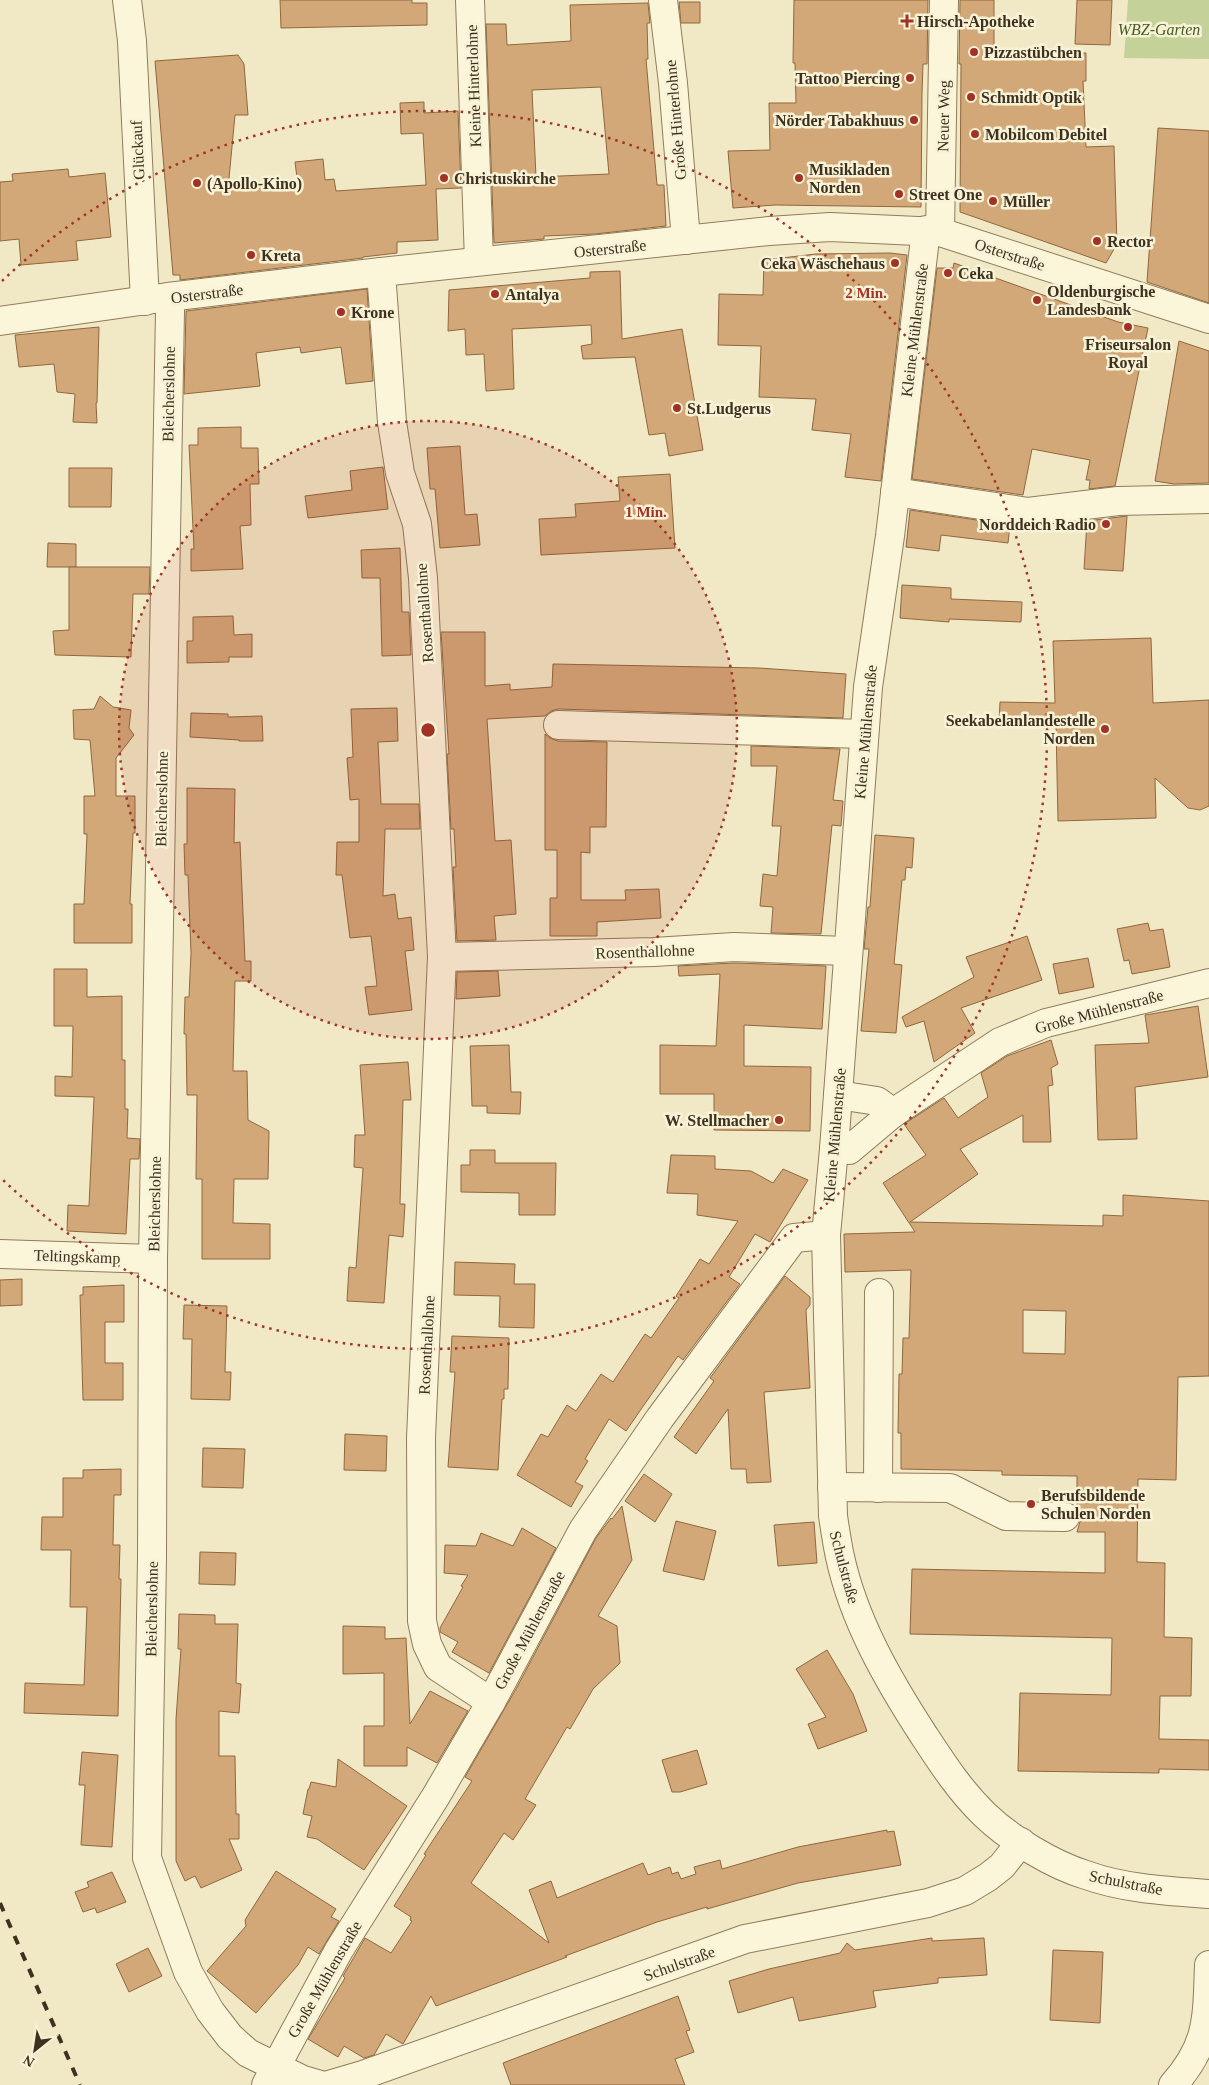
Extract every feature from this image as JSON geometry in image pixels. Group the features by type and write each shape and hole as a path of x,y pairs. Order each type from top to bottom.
{"street":[{"name":"Glückauf","path":"127,0 157,299"},
{"name":"Kleine Hinterlohne","path":"470,0 479,261"},
{"name":"Große Hinterlohne","path":"663,0 673,82 686,240"},
{"name":"Neuer Weg","path":"933,231 944,0"},
{"name":"Osterstraße","path":"0,321 157,299 380,272 830,227 933,231 1209,319"},
{"name":"Kleine Mühlenstraße","path":"826,1235 868,687 933,231"},
{"name":"Rosenthallohne","path":"380,272 392,422 400,473 417,524 422,578 442,957 421,1438 422,1621 426,1644 438,1667 491,1702"},
{"name":"Bleicherslohne","path":"157,299 170,321 153,1259 152,1548 147,1858 188,1972 210,2012 230,2037 271,2076"},
{"path":"895,492 1028,512 1118,501 1209,499"},
{"path":"558,725 864,734"},
{"name":"Rosenthallohne","path":"442,957 654,952 734,947 848,951"},
{"name":"Große Mühlenstraße","path":"834,1149 849,1150 893,1113 1000,1042 1046,1024 1209,984"},
{"path":"838,1095 877,1101 893,1113"},
{"name":"Große Mühlenstraße","path":"271,2076 338,1950 436,1796 491,1702 584,1530 660,1418 794,1238 826,1235"},
{"name":"Schulstraße","path":"826,1235 833,1516 840,1557 854,1604 872,1647 905,1706 958,1786 986,1816 1021,1842 1052,1860 1085,1875 1126,1886 1209,1894"},
{"name":"Teltingskamp","path":"0,1254 153,1259"},
{"path":"878,1488 879,1293"},
{"path":"832,1488 950,1488 1006,1516 1065,1517"},
{"name":"Schulstraße","path":"329,2085 363,2075 746,1939 928,1903 965,1891 1002,1866 1021,1842"},
{"path":"1173,2085 1189,2069 1202,2046 1207,2021 1209,1965"},
{"path":"271,2076 303,2080 320,2085"}],"green space":[{"name":"WBZ-Garten","path":"1128,0 1209,0 1209,59 1124,58"}],"building":[{"path":"280,0 412,0 412,3 427,3 427,25 281,28"},
{"path":"794,0 928,0 927,64 923,64 922,93 921,207 775,205 733,208 728,151 770,150 769,103 796,103 795,63 793,63"},
{"path":"960,0 994,0 994,52 1086,53 1086,81 1083,81 1086,147 1114,146 1117,244 1106,263 960,212"},
{"path":"1077,0 1112,0 1110,45 1075,44"},
{"path":"679,2 700,2 700,23 681,23"},
{"path":"648,3 650,23 647,23 648,59 646,59 657,185 664,185 666,226 595,234 544,236 544,239 494,243 486,24 506,24 507,45 571,41 570,5","holes":["601,87 609,174 536,177 532,90"]},
{"path":"238,55 244,64 248,115 235,115 228,189 298,186 295,162 323,159 325,180 334,179 336,191 426,185 423,133 401,134 400,103 424,102 424,113 458,111 461,188 436,189 438,240 397,242 397,253 363,258 180,280 180,275 173,275 155,61"},
{"path":"1158,128 1209,131 1209,303 1147,282"},
{"path":"68,169 69,177 105,173 111,237 76,241 78,260 21,265 19,239 0,241 0,182 13,181 12,174"},
{"path":"890,253 907,255 881,481 845,477 851,434 812,430 816,399 759,397 761,346 718,345 719,294 763,295 764,260 816,254"},
{"path":"954,263 1118,322 1148,328 1115,486 1089,489 1090,480 1086,480 1090,460 1032,449 1023,495 912,479 937,268 953,268"},
{"path":"620,271 622,339 682,329 703,450 669,456 665,433 649,435 635,357 583,359 581,346 592,344 591,325 512,329 514,389 486,391 484,354 466,355 465,329 448,331 449,290 590,278 590,272"},
{"path":"367,289 373,381 346,384 341,347 301,353 300,347 256,353 260,386 184,394 186,311"},
{"path":"99,327 97,423 73,422 75,394 57,392 54,364 19,367 15,335"},
{"path":"1179,341 1209,351 1209,483 1174,484 1155,481"},
{"path":"241,427 241,448 258,448 259,484 250,484 251,525 240,526 243,569 191,571 191,549 194,549 189,445 198,445 198,428"},
{"path":"460,446 465,515 477,514 480,545 440,548 435,489 430,489 427,448"},
{"path":"383,467 388,509 308,518 305,496 352,490 350,471"},
{"path":"69,468 112,468 111,507 69,507"},
{"path":"670,474 675,548 541,555 539,519 576,517 575,504 620,501 618,477"},
{"path":"910,510 1010,525 1008,543 941,535 939,551 906,547"},
{"path":"1127,516 1123,571 1084,569 1087,521"},
{"path":"48,543 76,544 76,567 47,567"},
{"path":"400,548 402,612 409,612 411,655 382,656 380,578 362,578 361,550"},
{"path":"69,567 150,567 149,594 133,594 131,657 55,655 53,631 69,630"},
{"path":"902,585 951,588 951,599 1022,602 1021,622 949,619 949,622 900,618"},
{"path":"233,616 234,635 252,634 252,657 229,657 229,662 187,663 187,641 193,641 193,617"},
{"path":"441,632 485,632 485,686 510,684 510,690 552,687 553,664 759,668 846,674 843,718 558,709 551,711 545,716 487,719 495,841 511,840 516,914 494,916 496,940 457,941 453,867 456,867 454,829 451,829 447,754 449,754"},
{"name":"Seekabelanlandestelle Norden","path":"1151,638 1153,703 1209,700 1209,806 1200,810 1188,808 1155,778 1156,818 1058,821 1056,724 999,723 1000,702 1055,703 1053,641"},
{"path":"100,696 113,707 131,710 129,728 134,735 116,758 116,796 135,796 135,833 133,833 130,904 132,904 132,943 74,943 74,904 84,904 87,834 84,834 84,796 95,796 90,740 74,739 73,710 94,709"},
{"path":"397,708 398,741 378,742 381,804 419,804 420,829 385,829 383,896 395,894 398,919 411,917 414,950 405,951 412,1010 369,1015 365,987 377,986 371,936 350,938 342,875 336,875 337,842 359,842 359,799 350,800 347,758 353,757 351,709"},
{"path":"191,713 228,714 228,717 262,716 263,741 190,737"},
{"path":"545,734 558,741 607,742 606,827 590,827 590,853 581,852 581,900 626,900 625,890 659,889 661,918 597,922 597,936 550,936 550,898 557,898 557,850 545,850"},
{"path":"751,746 840,749 833,800 843,801 841,826 832,825 821,934 771,933 773,907 760,906 763,874 777,876 781,826 772,826 777,766 751,766"},
{"path":"187,788 235,789 234,843 240,842 245,961 251,961 251,981 235,981 233,1071 247,1071 248,1120 269,1131 268,1179 234,1179 233,1223 270,1224 270,1259 202,1259 202,1179 196,1179 197,1095 187,1095 186,1034 184,1034 185,997 189,997 191,953 188,875 185,875 184,844 187,844"},
{"path":"875,835 914,838 912,868 906,867 905,880 902,880 894,964 902,965 896,1033 861,1031 869,949 864,949 868,907 870,907"},
{"path":"1148,923 1150,931 1163,929 1170,967 1132,974 1129,960 1124,961 1117,929"},
{"path":"1027,936 1042,980 961,1008 975,1033 934,1062 924,1021 906,1027 902,1017 974,977 966,957"},
{"path":"1088,958 1094,987 1059,994 1053,964"},
{"path":"734,963 826,966 822,1029 744,1025 744,1066 811,1067 810,1131 714,1130 714,1094 660,1094 660,1045 716,1046 720,974 679,976 678,966"},
{"path":"54,969 87,969 87,997 122,996 122,1060 125,1060 125,1109 128,1109 127,1138 140,1139 139,1159 130,1159 126,1234 67,1231 68,1205 89,1206 94,1097 55,1096 55,1076 72,1077 73,1026 54,1026"},
{"path":"498,971 500,996 456,999 457,972"},
{"path":"1198,1006 1208,1077 1135,1087 1137,1139 1098,1140 1095,1045 1149,1043 1145,1015"},
{"path":"1051,1040 1058,1064 1051,1068 1053,1085 1048,1086 1051,1142 1023,1142 1023,1115 960,1149 978,1174 910,1222 1103,1226 1103,1215 1123,1216 1123,1195 1209,1201 1209,1376 1178,1377 1176,1480 1138,1479 1137,1562 1165,1563 1164,1637 1192,1638 1191,1696 1160,1696 1159,1739 1209,1740 1209,1770 1159,1769 1159,1773 1018,1771 1020,1693 1111,1695 1112,1638 910,1634 912,1569 1105,1573 1105,1532 1077,1532 1081,1518 1077,1508 1077,1476 1002,1475 1002,1471 901,1469 901,1433 898,1433 899,1374 902,1374 903,1338 909,1338 911,1270 845,1272 844,1234 915,1232 883,1183 926,1155 904,1124 944,1098 958,1118 988,1097 981,1073 1007,1056","holes":["1023,1310 1066,1311 1065,1354 1023,1353"]},
{"path":"509,1045 511,1092 521,1092 520,1114 487,1113 487,1106 472,1106 470,1046"},
{"path":"408,1062 411,1100 403,1100 400,1204 405,1204 403,1237 389,1235 384,1303 347,1301 349,1267 356,1268 363,1168 354,1167 355,1135 365,1135 360,1065"},
{"path":"470,1150 495,1150 495,1163 556,1163 555,1215 519,1215 519,1193 461,1192 461,1165 470,1165"},
{"path":"671,1155 715,1156 715,1169 751,1171 773,1183 783,1169 808,1180 770,1242 755,1234 729,1277 740,1284 683,1360 678,1356 626,1431 609,1419 585,1459 588,1461 575,1482 583,1486 571,1507 517,1475 541,1434 548,1437 567,1405 576,1411 601,1374 613,1382 645,1334 651,1338 679,1298 676,1296 700,1259 709,1264 738,1221 697,1215 698,1194 667,1193"},
{"path":"455,1262 515,1264 514,1284 535,1284 534,1328 499,1327 500,1296 454,1295"},
{"path":"785,1276 810,1297 810,1305 806,1310 810,1388 764,1392 771,1482 747,1483 746,1469 731,1469 728,1409 696,1454 674,1437 714,1381 710,1378"},
{"path":"22,1279 22,1305 0,1306 0,1280"},
{"path":"124,1285 124,1322 105,1322 105,1363 123,1363 123,1400 83,1400 80,1295 83,1295 83,1287"},
{"path":"184,1305 227,1306 225,1372 231,1372 230,1400 191,1399 192,1339 183,1339"},
{"path":"452,1336 509,1338 508,1389 504,1389 504,1399 502,1399 498,1470 448,1467 455,1372 450,1372"},
{"path":"345,1434 387,1436 386,1471 344,1470"},
{"path":"203,1448 245,1449 243,1488 202,1487"},
{"path":"121,1469 121,1495 114,1495 113,1545 120,1545 119,1579 121,1579 118,1716 24,1713 25,1683 84,1685 87,1607 70,1607 71,1550 41,1550 42,1517 63,1517 63,1478 83,1478 83,1470"},
{"path":"644,1474 672,1494 655,1522 625,1501"},
{"path":"622,1506 632,1560 598,1616 617,1626 620,1663 593,1689 570,1729 567,1727 525,1799 536,1805 513,1840 504,1833 471,1883 549,1943 529,1890 551,1881 557,1898 643,1863 648,1875 670,1867 672,1874 678,1872 681,1879 696,1874 694,1867 720,1860 722,1869 798,1847 887,1830 887,1832 894,1831 901,1865 798,1883 707,1909 707,1907 657,1922 436,2006 431,1996 403,2044 386,2034 374,2055 364,2058 344,2046 338,2057 308,2039 345,1978 343,1976 365,1938 391,1953 412,1921 410,1920 411,1917 394,1906 426,1855 424,1854 472,1781 465,1777 516,1689 596,1538"},
{"path":"676,1521 716,1531 704,1580 663,1571"},
{"path":"814,1522 817,1563 778,1566 774,1525"},
{"path":"522,1528 556,1548 489,1673 452,1652 458,1642 440,1632 440,1628 468,1575 444,1573 445,1545 476,1546 481,1533 513,1546"},
{"path":"200,1552 236,1553 235,1585 199,1584"},
{"path":"179,1614 215,1615 215,1624 238,1624 236,1683 241,1684 239,1713 219,1711 219,1756 235,1756 236,1814 239,1814 239,1839 229,1839 242,1870 201,1888 195,1876 185,1881 176,1861 176,1719 181,1649 178,1649"},
{"path":"343,1626 385,1627 385,1639 406,1638 410,1724 430,1691 468,1711 437,1763 407,1747 407,1766 364,1766 364,1726 384,1726 384,1673 343,1674"},
{"path":"827,1650 853,1694 867,1731 818,1749 808,1724 826,1717 796,1669"},
{"path":"697,1750 707,1784 680,1792 672,1792 662,1760"},
{"path":"82,1752 118,1755 112,1847 81,1845 85,1785 79,1785"},
{"path":"338,1759 407,1806 364,1870 317,1839 307,1837 312,1816 303,1814 308,1789 311,1782 336,1787"},
{"path":"276,1871 336,1909 331,1917 339,1921 319,1954 308,1947 298,1965 256,2013 207,1971 246,1926 245,1920"},
{"path":"112,1872 126,1902 97,1913 95,1908 83,1912 75,1892 89,1887 87,1882"},
{"path":"932,1938 932,1941 984,1938 987,1975 938,1978 938,1983 873,1991 876,2007 799,2021 793,1997 738,2013 729,1981 769,1969 840,1953 847,1943 855,1950"},
{"path":"148,1948 162,1976 129,1992 116,1964"},
{"path":"1053,1950 1103,1952 1100,2023 1050,2020"},
{"path":"678,1996 690,2030 686,2031 694,2052 675,2059 685,2085 511,2085 503,2063"}],"railway":[{"path":"0,1903 80,2085"}],"place":[{"name":"Hirsch-Apotheke","path":"907,21"},
{"name":"Pizzastübchen","path":"974,52"},
{"name":"Tattoo Piercing","path":"910,78"},
{"name":"Schmidt Optik","path":"971,97"},
{"name":"Nörder Tabakhuus","path":"914,120"},
{"name":"Mobilcom Debitel","path":"975,134"},
{"name":"Christuskirche","path":"444,178"},
{"name":"Musikladen Norden","path":"799,178"},
{"name":"(Apollo-Kino)","path":"197,183"},
{"name":"Street One","path":"899,194"},
{"name":"Müller","path":"993,201"},
{"name":"Rector","path":"1097,241"},
{"name":"Kreta","path":"251,255"},
{"name":"Ceka Wäschehaus","path":"895,263"},
{"name":"Ceka","path":"948,273"},
{"name":"Antalya","path":"495,294"},
{"name":"Oldenburgische Landesbank","path":"1037,300"},
{"name":"Krone","path":"341,312"},
{"name":"Friseursalon Royal","path":"1128,327"},
{"name":"St.Ludgerus","path":"677,408"},
{"name":"Norddeich Radio","path":"1106,524"},
{"name":"Seekabelanlandestelle Norden","path":"1105,729"},
{"name":"W. Stellmacher","path":"779,1120"},
{"name":"Berufsbildende Schulen Norden","path":"1031,1504"}]}
